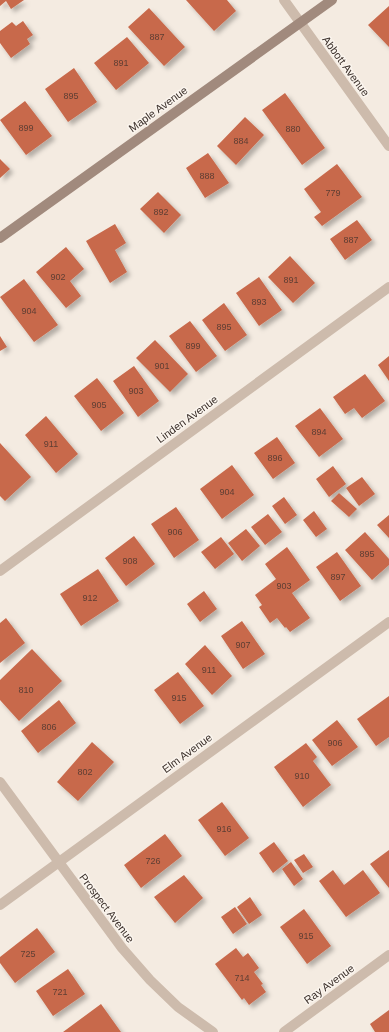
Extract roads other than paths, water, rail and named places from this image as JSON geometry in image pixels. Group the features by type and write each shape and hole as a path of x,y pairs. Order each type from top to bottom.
{"street":[{"name":"Abbott Avenue","path":"284,0 389,146"},
{"name":"Maple Avenue","path":"0,238 332,0"},
{"name":"Linden Avenue","path":"0,571 389,287"},
{"name":"Elm Avenue","path":"0,905 389,622"},
{"name":"Prospect Avenue","path":"0,782 122,948 150,980 178,1007 213,1032"},
{"name":"Ray Avenue","path":"284,1032 389,956"}]}
